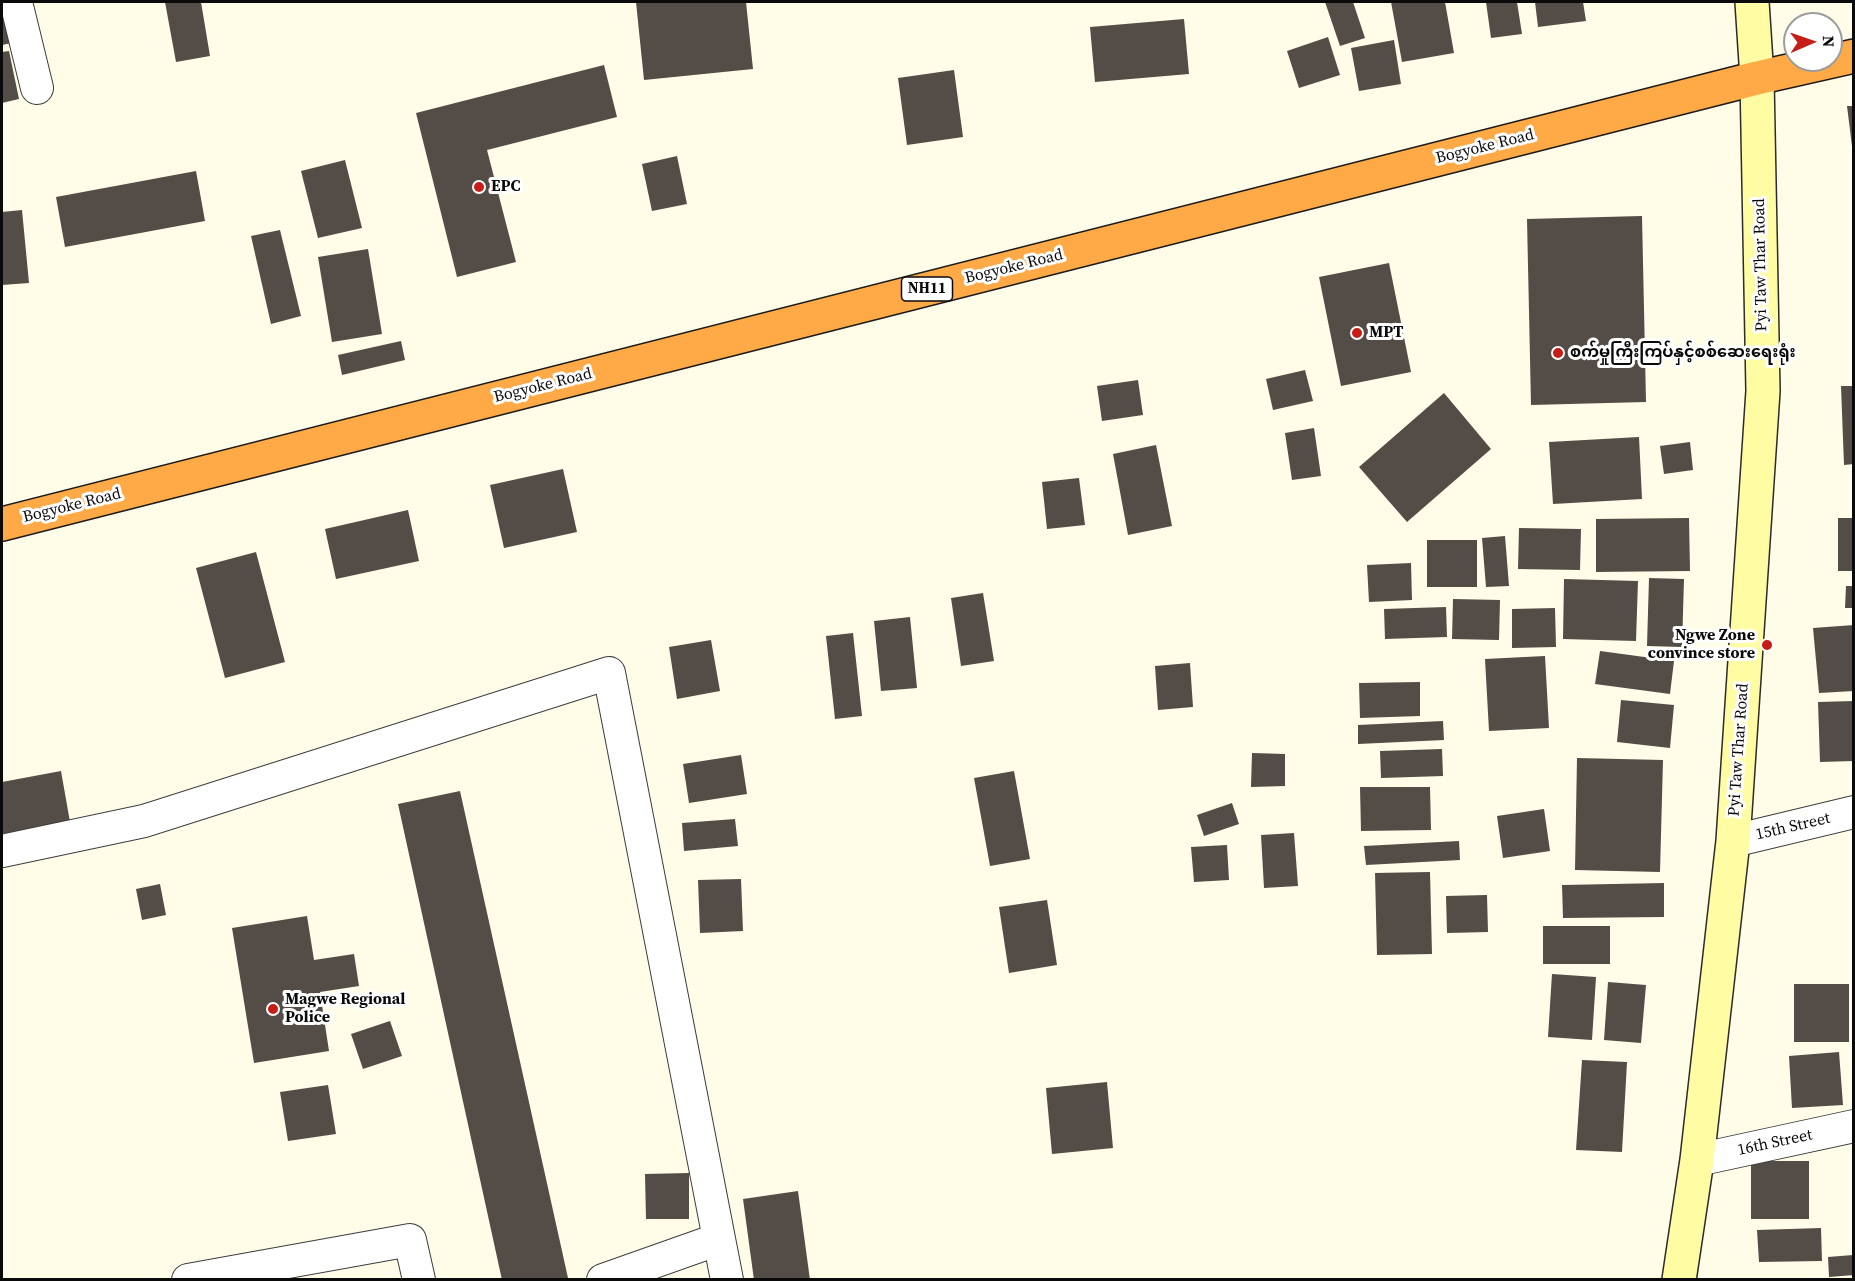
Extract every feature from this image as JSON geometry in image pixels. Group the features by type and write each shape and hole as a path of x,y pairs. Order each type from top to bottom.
{"highway":[{"name":"Bogyoke Road","path":"2,524 1757,78 1854,56"}],"street":[{"path":"16,2 37,88"},
{"name":"Pyi Taw Thar Road","path":"1679,1280 1697,1160 1733,841 1763,391 1757,78 1752,2"},
{"path":"2,851 144,821 609,673 727,1280"},
{"name":"15th Street","path":"1733,841 1854,812"},
{"name":"16th Street","path":"1697,1160 1854,1126"},
{"path":"603,1280 719,1239"},
{"path":"188,1280 410,1240 419,1280"}],"building":[{"path":"165,2 201,2 210,56 176,62"},
{"path":"636,2 746,2 753,69 644,80"},
{"path":"1325,2 1353,2 1365,38 1340,46"},
{"path":"1391,2 1445,2 1454,53 1402,62"},
{"path":"1486,2 1517,2 1522,34 1491,38"},
{"path":"1535,2 1583,2 1586,21 1538,27"},
{"path":"9,12 12,43 2,45 2,13"},
{"path":"1184,19 1189,74 1095,82 1090,27"},
{"path":"1328,37 1340,75 1299,88 1287,51"},
{"path":"1394,40 1401,84 1359,91 1351,48"},
{"path":"9,51 19,99 2,103 2,52"},
{"path":"604,65 617,117 487,150 516,262 457,277 416,113"},
{"path":"954,70 963,137 907,145 898,78"},
{"path":"1847,106 1854,106 1854,146 1852,146"},
{"path":"677,156 687,204 652,211 642,164"},
{"path":"345,160 362,228 318,238 301,171"},
{"path":"196,171 205,221 65,247 56,197"},
{"path":"22,210 29,283 2,285 2,212"},
{"path":"1642,216 1646,402 1531,405 1527,219"},
{"path":"280,230 301,316 271,324 251,236"},
{"path":"368,249 382,334 332,342 318,257"},
{"path":"1389,263 1411,372 1341,386 1319,277"},
{"path":"401,341 405,360 342,375 338,355"},
{"path":"1305,370 1313,401 1273,410 1266,379"},
{"path":"1138,380 1143,415 1102,421 1097,386"},
{"path":"1841,386 1854,386 1854,464 1844,465"},
{"path":"1444,393 1491,449 1407,522 1359,467"},
{"path":"1314,428 1321,476 1292,480 1285,433"},
{"path":"1639,437 1642,499 1553,504 1549,442"},
{"path":"1690,442 1693,470 1664,474 1660,446"},
{"path":"1156,445 1172,526 1128,535 1113,454"},
{"path":"563,469 577,532 504,548 490,485"},
{"path":"1079,478 1085,525 1047,529 1042,482"},
{"path":"408,510 419,561 336,579 325,529"},
{"path":"1689,518 1690,571 1596,572 1596,519"},
{"path":"1838,518 1854,518 1854,571 1838,571"},
{"path":"1519,528 1581,529 1580,570 1518,569"},
{"path":"1505,536 1509,586 1486,587 1482,538"},
{"path":"1427,540 1477,540 1477,587 1427,587"},
{"path":"256,552 285,662 225,678 196,568"},
{"path":"1411,563 1412,600 1369,602 1367,565"},
{"path":"1649,578 1684,579 1682,647 1647,646"},
{"path":"1564,579 1638,581 1636,641 1563,639"},
{"path":"1846,586 1854,586 1854,608 1845,608"},
{"path":"983,593 994,661 961,666 951,598"},
{"path":"1453,599 1500,600 1499,640 1452,639"},
{"path":"1446,607 1447,637 1385,639 1384,609"},
{"path":"1555,608 1556,647 1512,648 1512,609"},
{"path":"910,617 917,688 881,691 874,621"},
{"path":"1854,625 1854,691 1819,693 1813,628"},
{"path":"853,633 862,716 835,719 826,636"},
{"path":"711,640 720,691 677,699 669,647"},
{"path":"1600,651 1674,661 1670,694 1595,684"},
{"path":"1545,656 1549,728 1489,731 1485,659"},
{"path":"1190,663 1193,707 1158,710 1155,666"},
{"path":"1420,682 1420,716 1360,718 1359,683"},
{"path":"1621,700 1674,705 1670,748 1617,742"},
{"path":"1854,701 1854,761 1820,762 1818,702"},
{"path":"1443,721 1444,740 1358,744 1358,725"},
{"path":"1442,749 1443,776 1381,778 1380,751"},
{"path":"1252,753 1285,754 1285,786 1251,787"},
{"path":"741,755 747,794 689,803 683,764"},
{"path":"1577,758 1663,760 1660,872 1575,870"},
{"path":"61,771 70,822 2,834 2,782"},
{"path":"1014,771 1030,859 990,866 974,778"},
{"path":"1360,787 1430,787 1431,830 1361,831"},
{"path":"460,791 568,1278 560,1280 502,1280 398,804"},
{"path":"1232,803 1239,824 1204,836 1197,815"},
{"path":"1544,809 1550,851 1503,858 1497,816"},
{"path":"735,819 738,846 684,851 682,823"},
{"path":"1294,833 1298,886 1264,888 1261,835"},
{"path":"1459,841 1460,860 1366,865 1364,846"},
{"path":"1227,845 1229,880 1194,882 1191,847"},
{"path":"1430,872 1432,954 1377,955 1375,873"},
{"path":"741,879 743,931 700,933 698,880"},
{"path":"1664,883 1664,917 1563,918 1562,885"},
{"path":"160,884 166,915 142,920 136,889"},
{"path":"1487,895 1488,932 1447,933 1446,896"},
{"path":"1047,900 1057,965 1009,973 999,907"},
{"path":"307,916 314,960 354,954 359,986 320,992 329,1051 254,1063 232,928"},
{"path":"1543,926 1610,926 1610,964 1543,964"},
{"path":"1552,974 1596,977 1592,1040 1548,1037"},
{"path":"1608,982 1646,985 1641,1043 1604,1040"},
{"path":"1794,984 1849,984 1849,1042 1794,1042"},
{"path":"390,1021 402,1056 363,1069 351,1034"},
{"path":"1839,1052 1843,1105 1792,1108 1789,1056"},
{"path":"1582,1060 1627,1062 1622,1152 1576,1150"},
{"path":"1107,1082 1113,1148 1052,1154 1046,1088"},
{"path":"328,1085 336,1134 288,1141 280,1092"},
{"path":"1751,1161 1809,1161 1809,1219 1751,1219"},
{"path":"689,1173 689,1219 646,1219 645,1174"},
{"path":"798,1191 810,1280 754,1280 743,1199"},
{"path":"1821,1228 1822,1261 1759,1262 1757,1230"},
{"path":"1853,1255 1854,1275 1829,1277 1828,1257"}],"place":[{"name":"EPC","path":"479,187"},
{"name":"MPT","path":"1357,333"},
{"name":"စက်မှုကြီးကြပ်နှင့်စစ်ဆေးရေးရုံး","path":"1558,353"},
{"name":"Ngwe Zone convince store","path":"1767,645"},
{"name":"Magwe Regional Police","path":"273,1009"}]}
